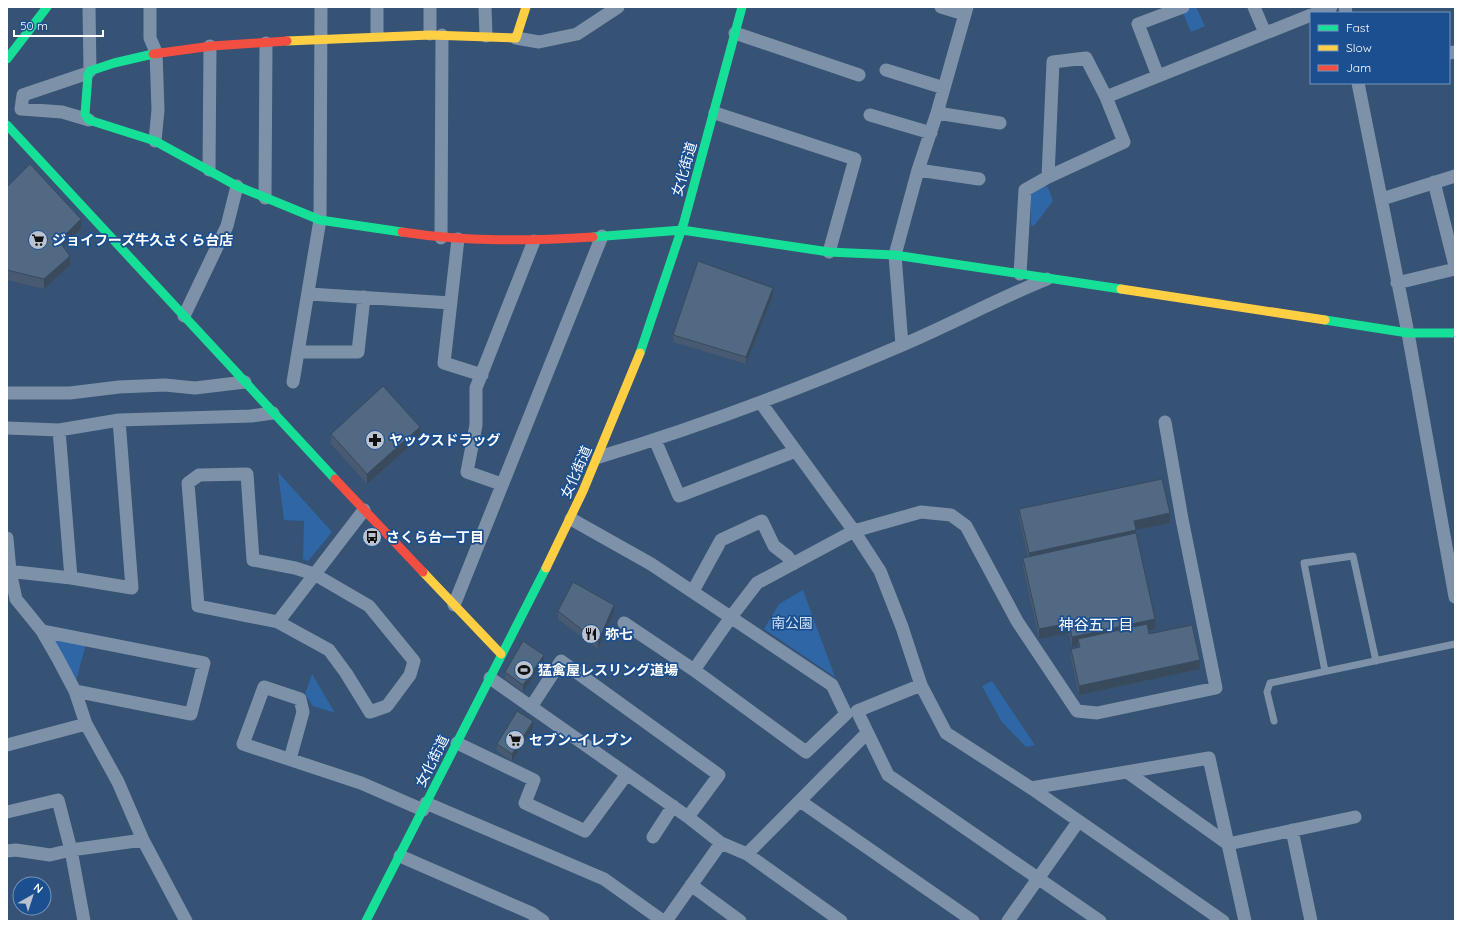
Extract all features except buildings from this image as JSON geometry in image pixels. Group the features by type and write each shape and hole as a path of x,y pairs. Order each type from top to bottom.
{"street":[{"path":"7,59 47,7"},
{"path":"89,7 89,72 85,114 89,120"},
{"path":"150,7 150,38 156,52 158,110 155,141"},
{"path":"293,382 309,294 320,220 321,7"},
{"path":"377,7 377,35"},
{"path":"430,7 436,34 441,238"},
{"path":"485,7 486,36"},
{"path":"516,38 526,7"},
{"path":"618,7 577,34 539,42 516,38 486,36 436,34 377,35 210,46 156,52 89,72 23,95 21,109 62,112 155,141 237,186 320,220 441,238 458,239 534,241 682,230 829,252 895,256 1408,333 1455,333"},
{"name":"女化街道","path":"366,921 571,519 599,457 636,365 682,230 742,7"},
{"path":"902,345 895,256 918,170 931,133 966,11 941,7"},
{"path":"1158,76 1138,24 1183,7"},
{"path":"1254,7 1265,33"},
{"path":"1318,12 1331,7"},
{"path":"1106,97 1310,15"},
{"path":"735,33 859,75"},
{"path":"265,198 266,43"},
{"path":"209,170 210,46"},
{"path":"1020,274 1025,190 1048,177 1124,142 1106,97 1086,58 1053,62 1048,177"},
{"path":"886,70 944,88"},
{"path":"1358,84 1408,333 1455,597"},
{"path":"714,113 855,159 829,252"},
{"path":"937,113 1000,123"},
{"path":"870,115 931,133"},
{"path":"7,125 273,413 502,654"},
{"path":"918,170 979,179"},
{"path":"1382,199 1455,176"},
{"path":"1397,283 1455,267 1434,182"},
{"path":"184,316 227,226 237,186"},
{"path":"454,605 501,484 602,236"},
{"path":"458,239 444,363 482,375"},
{"path":"501,484 467,472 476,425 476,388 534,241"},
{"path":"599,457 655,440 761,403 902,345 1048,279"},
{"path":"309,294 451,303"},
{"path":"298,352 358,352 364,297"},
{"path":"7,393 70,393 119,386 165,385 195,388 245,382"},
{"path":"761,403 854,531 880,571 902,627 921,685 946,733 1031,788 1223,921"},
{"path":"7,428 59,430 119,420 251,416 273,413"},
{"path":"8,571 71,578 132,588 119,420"},
{"path":"694,670 757,583 854,531 921,512 951,515 966,526 1017,621 1077,711 1097,713 1216,688 1182,519 1165,422"},
{"path":"59,430 71,578"},
{"path":"655,440 679,496 796,451"},
{"path":"247,474 253,560 295,568 314,574 369,606 414,661 410,675 388,706 370,712 346,673 328,650 278,622 198,606 188,482 199,475 247,474"},
{"path":"278,622 364,510"},
{"path":"571,519 651,564 832,685 846,714 806,752 694,670 624,623"},
{"path":"693,591 721,540 762,521 774,546 787,556 793,564"},
{"path":"7,538 8,571 16,599 42,631 75,691 86,724 118,782 143,840 186,921"},
{"path":"42,631 204,663 191,714 75,691"},
{"path":"531,707 561,661 719,775 688,816"},
{"path":"490,678 688,816 721,843 747,854 841,921"},
{"path":"921,685 857,711 888,775 1100,921"},
{"path":"290,759 303,712 300,698 264,687 243,744 424,806 604,879 664,921 721,843"},
{"path":"7,745 86,724"},
{"path":"747,854 867,733"},
{"path":"457,743 534,780 524,803 585,831 627,774"},
{"path":"1031,788 1209,758 1245,921"},
{"path":"1127,772 1228,844 1355,817"},
{"path":"7,812 58,800 71,850 84,921"},
{"path":"800,801 973,921"},
{"path":"653,837 673,806"},
{"path":"1008,921 1078,822"},
{"path":"1292,830 1311,921"},
{"path":"7,851 16,850 50,855 71,850 143,840"},
{"path":"400,856 531,913 542,921"},
{"path":"691,885 740,921"}],"lane":[{"path":"1325,671 1304,563 1353,556 1376,661"},
{"path":"1274,721 1267,692 1270,683 1455,644"}],"green space":[{"path":"1196,7 1205,26 1191,32 1182,11"},
{"path":"1043,186 1048,187 1053,201 1034,226 1031,225 1031,193"},
{"path":"278,472 332,532 308,561 303,559 304,521 284,520"},
{"name":"南公園","path":"803,590 835,677 764,629 779,604"},
{"path":"56,637 86,644 76,681 54,643"},
{"path":"312,674 335,713 313,706 305,694"},
{"path":"992,681 1035,745 1026,747 1001,721 982,686"}],"traffic: fast":[{"path":"7,59 47,7"},
{"path":"640,353 684,222 742,7"},
{"path":"153,54 114,63 90,71 88,75 85,114 89,120 155,141 237,186 320,220 402,232"},
{"path":"7,125 335,479"},
{"path":"593,237 682,230 829,252 895,255 1121,289"},
{"path":"1325,320 1408,333 1455,333"},
{"path":"366,921 546,568"}],"traffic: slow":[{"path":"287,41 430,35 516,38 526,7"},
{"path":"1121,289 1325,320"},
{"path":"546,568 583,491 640,353"},
{"path":"423,572 501,654"}],"traffic: jam":[{"path":"153,54 212,46 287,41"},
{"path":"402,232 450,238 498,240 593,237"},
{"path":"335,479 423,572"}],"place":[{"name":"ジョイフーズ牛久さくら台店","path":"38,240"},
{"name":"ヤックスドラッグ","path":"375,440"},
{"name":"さくら台一丁目","path":"372,537"},
{"name":"弥七","path":"591,634"},
{"name":"猛禽屋レスリング道場","path":"524,670"},
{"name":"セブン-イレブン","path":"515,740"}],"district":[{"name":"神谷五丁目","path":"1096,624"}]}
